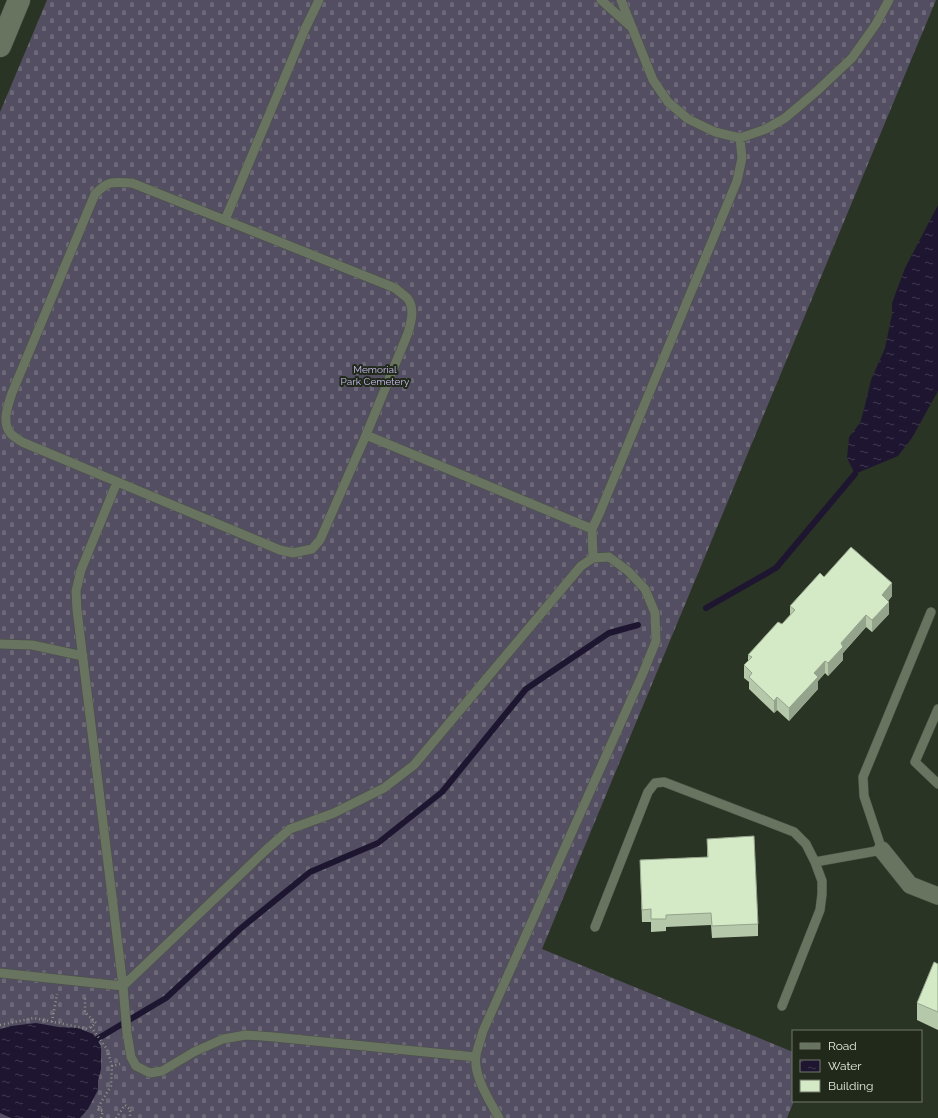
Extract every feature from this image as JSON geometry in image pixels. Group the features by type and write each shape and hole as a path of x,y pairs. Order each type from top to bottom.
{"main road":[{"path":"0,46 19,0"}],"street":[{"path":"882,850 910,885 938,896"}],"lane":[{"path":"225,220 318,0"},
{"path":"601,0 632,29"},
{"path":"621,0 653,80 668,102 688,119 715,132 740,138 766,129 784,118 817,91 852,58 876,24 889,0"},
{"path":"593,558 592,529 736,181 742,158 740,138"},
{"path":"114,182 132,183 225,220 396,288 408,299 412,311 408,333 366,435 320,540 312,549 293,553 280,550 22,442 10,433 6,424 6,412 18,378 95,194 104,185 114,182"},
{"path":"366,435 592,529"},
{"path":"117,482 81,570 76,591 82,656 123,986 127,1033 131,1057 136,1066 150,1073 162,1071 194,1052 223,1039 246,1035 476,1057"},
{"path":"0,973 123,986 290,829 334,813 384,788 414,765 581,566 593,558 609,557 628,571 645,589 655,613 656,641 483,1032 476,1057 476,1069 482,1087 499,1118"},
{"path":"815,862 882,850 864,796 863,777 931,612"},
{"path":"0,644 32,645 82,656"},
{"path":"937,714 915,762 938,784"},
{"path":"595,927 648,792 655,783 664,782 794,832 806,844 822,881 820,910 782,1006"}],"path":[{"path":"52,1022 57,994"},
{"path":"0,1025 34,1018 88,1030 96,1023 85,1012 85,996"},
{"path":"91,1027 107,1049 112,1066 111,1086 97,1109 103,1111 101,1118"},
{"path":"112,1066 120,1064"},
{"path":"116,1118 125,1105 130,1109 130,1118"}],"green space":[{"name":"Memorial Park Cemetery","path":"47,0 936,0 542,949 792,1052 792,1102 794,1102 787,1118 0,1118 0,112"}],"water":[{"path":"938,205 938,391 912,438 898,456 855,474 847,458 849,437 860,423 871,380 885,348 892,314 892,303 905,268"},
{"path":"36,1023 59,1027 78,1028 93,1034 101,1046 101,1069 98,1081 98,1090 88,1109 80,1118 11,1118 0,1113 0,1029"}],"building":[{"path":"851,547 892,583 882,595 889,602 872,620 866,615 841,643 843,647 828,663 825,661 814,673 818,677 789,708 777,697 774,701 749,677 752,673 744,665 752,657 748,655 778,622 782,624 795,610 790,606 820,573 824,577"},
{"path":"754,836 758,924 712,926 711,913 666,915 666,919 651,919 651,909 642,910 640,860 708,857 707,839"},
{"path":"934,962 938,964 938,1012 917,1003"}],"waterway":[{"path":"706,608 776,568 855,474"},
{"path":"97,1039 166,998 240,929 310,872 378,843 442,792 526,689 609,633 638,625"}]}
